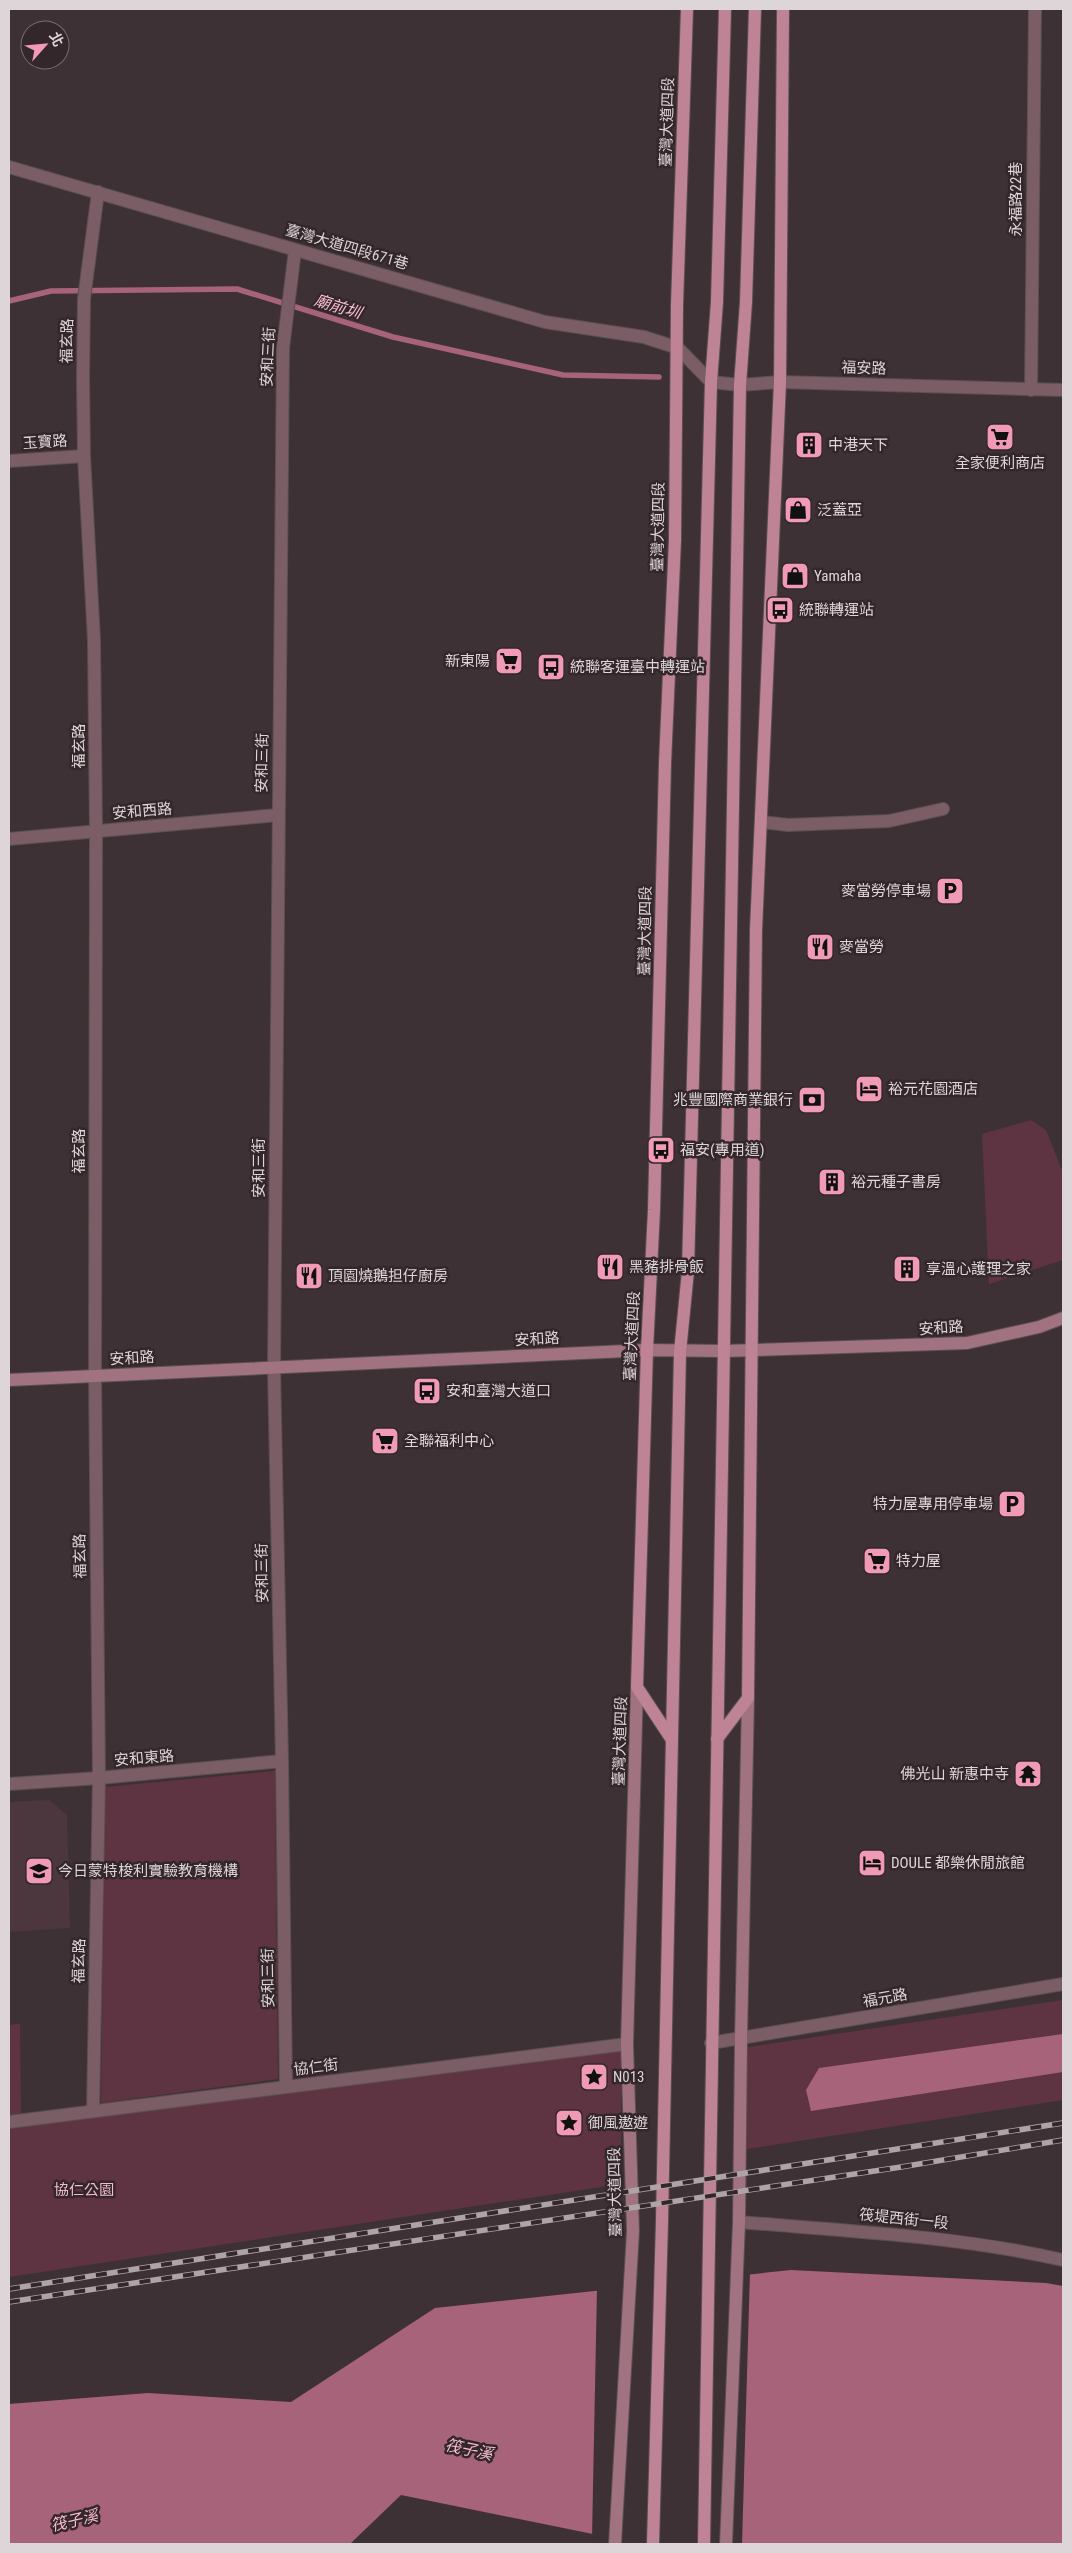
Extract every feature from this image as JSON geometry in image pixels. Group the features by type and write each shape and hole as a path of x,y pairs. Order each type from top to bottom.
{"main road":[{"name":"臺灣大道四段","path":"637,1687 646,1350 654,1210 665,763 675,540 686,9"},
{"path":"653,2544 662,2222 680,1352 688,1271 711,382 717,302 725,9"},
{"path":"704,2544 711,2221 711,2043 740,385 746,302 755,9"},
{"path":"717,1738 748,1698 755,950 780,382 784,9"},
{"path":"637,1687 672,1740"}],"street":[{"name":"永福路22巷","path":"1031,390 1035,9"},
{"name":"臺灣大道四段671巷","path":"9,167 545,322 644,337 678,348"},
{"name":"福玄路","path":"93,2111 99,1778 94,1376 96,831 94,640 84,456 84,300 98,192"},
{"name":"安和三街","path":"286,2087 274,1368 283,348 295,250"},
{"path":"678,348 711,382"},
{"name":"福安路","path":"711,382 740,385 780,382 1063,390"},
{"name":"玉寶路","path":"9,461 84,456"},
{"path":"762,822 788,825 889,821 944,809"},
{"name":"安和西路","path":"9,840 278,815"},
{"name":"安和路","path":"9,1380 646,1350 680,1352 967,1343 1040,1327 1063,1318"},
{"name":"臺灣大道四段","path":"615,2544 633,2231 627,2044 637,1687"},
{"path":"726,2544 740,2222 740,2039 748,1698"},
{"name":"安和東路","path":"9,1784 99,1778 282,1761"},
{"name":"福元路","path":"711,2043 1063,1984"},
{"name":"協仁街","path":"9,2122 627,2044"},
{"name":"筏堤西街一段","path":"740,2222 827,2227 929,2238 1019,2250 1063,2260"}],"shaded area":[{"name":"今日蒙特梭利實驗教育機構","path":"49,1800 67,1815 70,1928 9,1932 9,1802"}],"green space":[{"path":"1031,1120 1046,1130 1063,1173 1063,1260 989,1284 982,1134"},
{"path":"275,1771 278,2079 101,2103 105,1787"},
{"path":"1063,2000 1063,2100 741,2150 742,2048"},
{"path":"20,2024 21,2115 9,2116 9,2025"},
{"name":"協仁公園","path":"621,2048 621,2184 9,2277 9,2124"}],"water":[{"path":"1063,2034 1063,2072 811,2111 806,2090 819,2068"},
{"name":"筏子溪","path":"791,2270 1046,2283 1063,2286 1063,2544 642,2544 401,2495 350,2544 9,2544 9,2404 148,2393 291,2402 435,2308"}],"pier":[{"path":"750,2272 742,2544 630,2544 592,2537 597,2288"}],"waterway":[{"name":"廟前圳","path":"9,301 51,291 237,289 393,337 563,375 659,377"}],"railway":[{"path":"9,2289 1063,2123"},
{"path":"9,2302 901,2167 1063,2140"}],"place":[{"name":"全家便利商店","path":"1000,437"},
{"name":"中港天下","path":"809,445"},
{"name":"泛蓋亞","path":"798,510"},
{"name":"Yamaha","path":"795,576"},
{"name":"統聯轉運站","path":"780,610"},
{"name":"新東陽","path":"509,661"},
{"name":"統聯客運臺中轉運站","path":"551,667"},
{"name":"麥當勞停車場","path":"950,891"},
{"name":"麥當勞","path":"820,947"},
{"name":"裕元花園酒店","path":"869,1089"},
{"name":"兆豐國際商業銀行","path":"812,1100"},
{"name":"福安(專用道)","path":"661,1150"},
{"name":"裕元種子書房","path":"832,1182"},
{"name":"黑豬排骨飯","path":"610,1267"},
{"name":"享溫心護理之家","path":"907,1269"},
{"name":"頂園燒鵝担仔廚房","path":"309,1276"},
{"name":"安和臺灣大道口","path":"427,1391"},
{"name":"全聯福利中心","path":"385,1441"},
{"name":"特力屋專用停車場","path":"1012,1504"},
{"name":"特力屋","path":"877,1561"},
{"name":"佛光山 新惠中寺","path":"1028,1774"},
{"name":"DOULE 都樂休閒旅館","path":"872,1863"},
{"name":"今日蒙特梭利實驗教育機構","path":"39,1871"},
{"name":"N013","path":"594,2077"},
{"name":"御風遨遊","path":"569,2123"}]}
